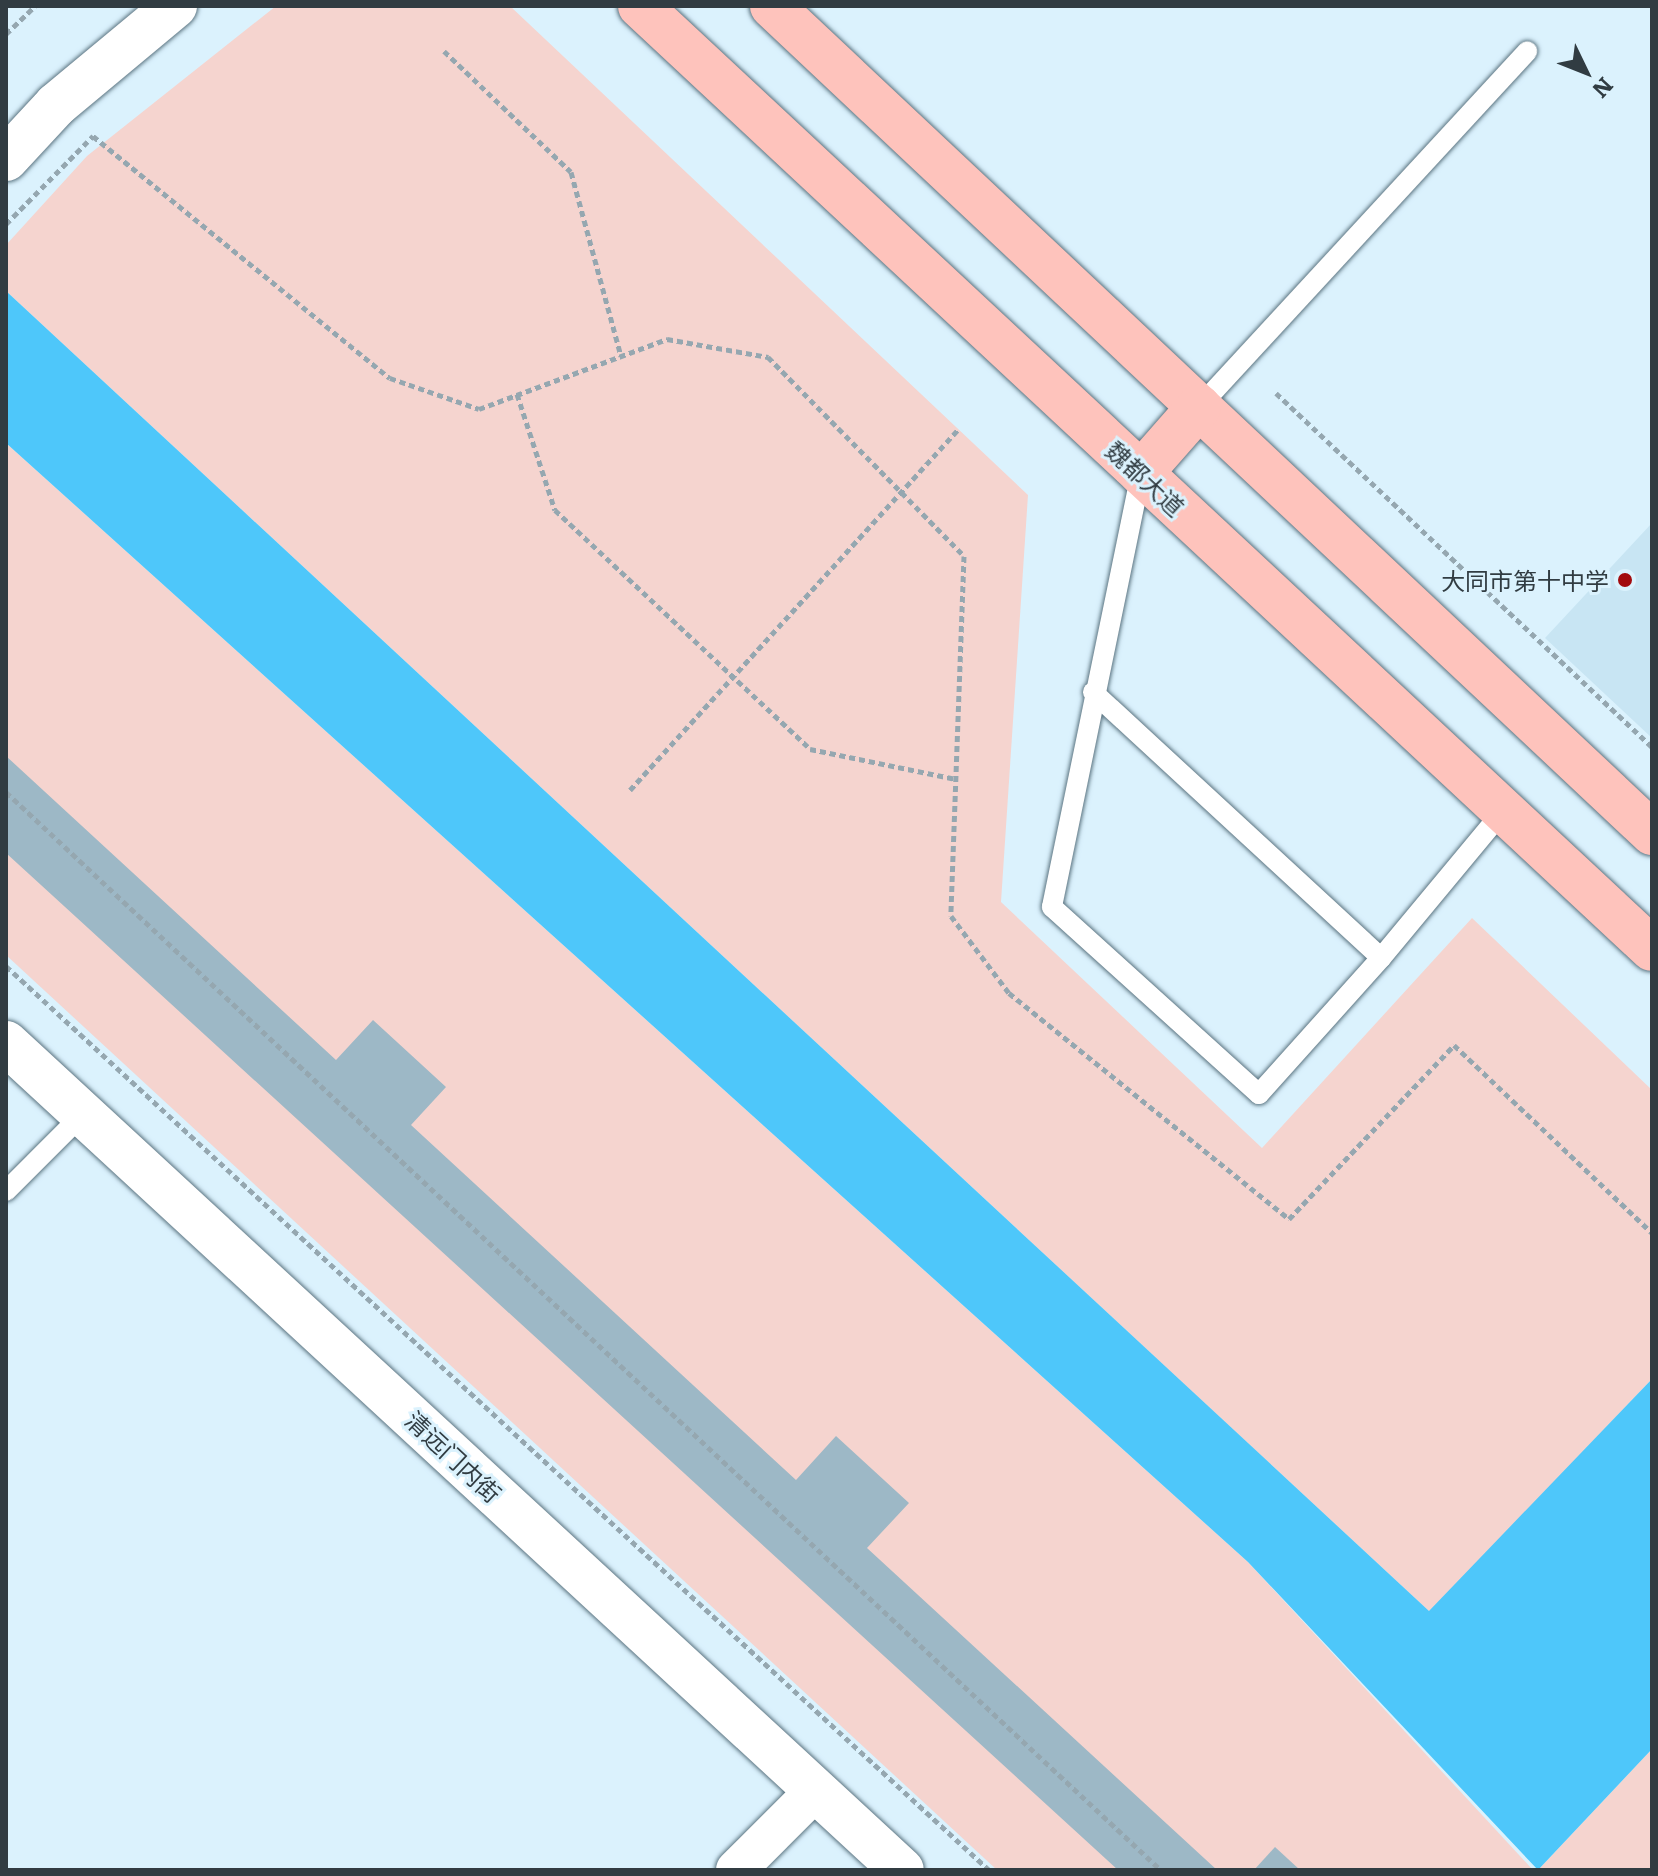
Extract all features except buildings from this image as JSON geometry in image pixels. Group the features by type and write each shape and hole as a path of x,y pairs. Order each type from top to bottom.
{"main road":[{"path":"6,159 56,105 175,6"},
{"name":"魏都大道","path":"640,6 1652,949"},
{"path":"772,6 1652,833"},
{"path":"1141,473 1199,407"},
{"name":"清远门内街","path":"6,1043 902,1870"}],"street":[{"path":"736,1870 816,1790"}],"lane":[{"path":"1199,407 1527,51"},
{"path":"1141,473 1093,692 1052,907 1259,1094 1381,958 1503,811"},
{"path":"1093,692 1381,958"},
{"path":"6,1191 83,1114"}],"path":[{"path":"6,34 35,6"},
{"path":"444,51 571,172 621,356"},
{"path":"6,224 93,136 390,378 479,409 667,339 768,357 964,556 951,916 1009,993 1289,1219 1454,1045 1652,1233"},
{"path":"1276,393 1652,747"},
{"path":"517,394 555,510 810,749 956,779"},
{"path":"630,790 734,678 899,490 958,429"},
{"path":"6,792 1161,1870"},
{"path":"6,966 989,1870"}],"shaded area":[{"path":"276,6 510,6 1028,495 1001,902 1262,1148 1472,918 1652,1090 1652,1379 1430,1612 6,291 6,245 87,156"},
{"path":"6,443 1248,1562 1533,1870 997,1870 6,955"},
{"name":"大同市第十中学","path":"1652,523 1652,738 1545,638"},
{"path":"1652,1749 1652,1870 1538,1870"}],"water":[{"path":"6,291 1429,1611 1652,1379 1652,1749 1538,1870 1248,1562 6,443"}],"place":[{"name":"大同市第十中学","path":"1625,580"}]}
